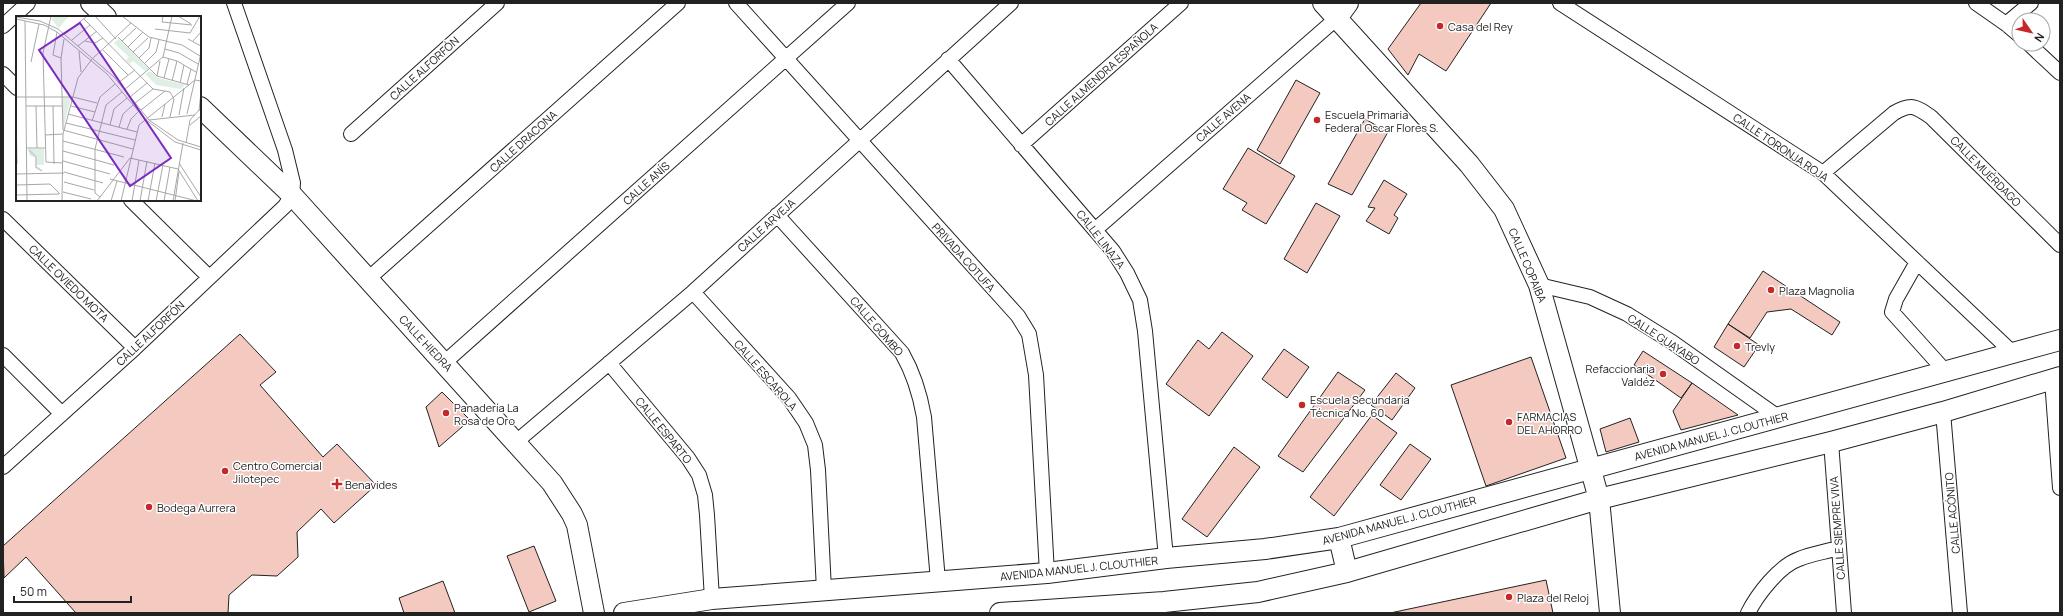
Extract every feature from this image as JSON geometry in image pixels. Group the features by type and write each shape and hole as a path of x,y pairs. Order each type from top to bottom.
{"main road":[{"path":"91,3 105,16"},
{"name":"CALLE COPAIBA","path":"1324,3 1342,10 1504,209 1539,285 1599,499 1610,613"},
{"name":"CALLE HIEDRA","path":"201,108 292,195 552,483 572,514 580,537 594,613"},
{"name":"AVENIDA MANUEL J. CLOUTHIER","path":"624,613 712,599 1047,573 1166,558 1265,550 1339,538 1778,417 2014,354 2060,340"},
{"path":"1000,613 1164,607 1258,592 1347,572 1599,499 1831,442 1944,412 2056,379"},
{"path":"1339,538 1347,572"}],"street":[{"path":"3,26 28,3"},
{"path":"234,3 285,150 293,183 292,195"},
{"name":"CALLE ALFORFÓN","path":"351,134 497,3"},
{"name":"CALLE DRACONA","path":"368,279 678,3"},
{"name":"PRIVADA COTUFA","path":"736,3 1018,316 1029,334 1036,375 1047,573"},
{"name":"CALLE ANÍS","path":"444,364 848,3"},
{"name":"CALLE ARVEJA","path":"516,442 693,292 777,214 1011,3"},
{"name":"CALLE ALMENDRA ESPAÑOLA","path":"1021,145 1181,3"},
{"name":"CALLE TORONJA ROJA","path":"1560,3 1823,173 2014,354"},
{"path":"1976,3 2011,28"},
{"path":"2006,24 2031,3"},
{"name":"CALLE AVENA","path":"1096,229 1342,10"},
{"path":"2038,52 2060,73"},
{"name":"CALLE LINAZA","path":"948,59 1021,145 1096,229 1127,273 1140,300 1145,331 1166,558"},
{"path":"3,74 16,87"},
{"name":"CALLE MUÉRDAGO","path":"1823,173 1894,113 1906,106 1918,108 1931,117 2060,245"},
{"name":"CALLE ALFORFÓN","path":"3,467 135,348 285,206 292,195"},
{"path":"132,201 209,277"},
{"name":"CALLE GOMBO","path":"777,214 902,353 912,370 919,392 924,417 938,581"},
{"name":"CALLE OVIEDO MOTA","path":"3,219 135,348"},
{"path":"1917,262 1896,299 1892,312 1946,372"},
{"name":"CALLE GUAYABO","path":"1539,285 1590,297 1627,314 1672,342 1778,417"},
{"name":"CALLE ESCAROLA","path":"693,292 789,398 806,423 815,445 818,470 824,590"},
{"path":"3,355 62,414"},
{"name":"CALLE ESPARTO","path":"609,363 688,458 699,475 705,495 708,515 712,599"},
{"path":"2056,379 2060,488"},
{"name":"CALLE ACÓNITO","path":"1944,412 1960,613"},
{"name":"CALLE SIEMPRE VIVA","path":"1831,442 1844,613"},
{"path":"1748,613 1755,600 1776,575 1797,559 1838,548"}],"building":[{"name":"Casa del Rey","path":"1421,3 1491,3 1446,71 1419,54 1408,75 1388,49"},
{"path":"1296,80 1320,93 1280,164 1257,150"},
{"path":"1365,119 1388,132 1352,195 1328,184"},
{"path":"1248,148 1295,176 1266,224 1242,210 1247,203 1223,189"},
{"path":"1384,180 1407,194 1394,215 1398,218 1389,234 1366,221 1375,208 1368,207"},
{"path":"1316,203 1340,216 1307,273 1284,259"},
{"name":"Plaza Magnolia","path":"1763,271 1840,322 1832,335 1791,309 1767,312 1750,338 1728,324"},
{"name":"Trevly","path":"1728,324 1759,345 1744,367 1714,347"},
{"path":"1222,332 1253,356 1209,416 1166,384 1198,340 1209,349"},
{"name":"Centro Comercial Jilotepec","path":"240,334 276,372 260,385 323,457 337,444 376,485 334,523 321,509 297,532 298,557 277,576 252,575 229,595 228,613 76,613 26,557 4,578 3,546"},
{"path":"1284,349 1309,367 1287,398 1262,379"},
{"name":"Refaccionaria Valdéz","path":"1643,351 1692,383 1681,398 1634,365"},
{"name":"FARMACIAS DEL AHORRO","path":"1531,357 1566,458 1486,486 1451,385"},
{"path":"1338,372 1365,390 1303,472 1278,456"},
{"path":"1396,373 1415,388 1392,420 1371,405"},
{"path":"1692,383 1738,415 1681,430 1673,411"},
{"name":"Panadería La Rosa de Oro","path":"442,392 470,420 439,447 426,407"},
{"path":"1372,415 1397,433 1334,516 1310,497"},
{"path":"1630,418 1639,442 1606,452 1600,429"},
{"path":"1410,444 1431,459 1401,500 1380,485"},
{"path":"1234,447 1260,467 1207,537 1182,519"},
{"path":"534,546 556,601 529,612 507,556"},
{"name":"Plaza del Reloj","path":"1546,580 1553,613 1390,613"},
{"path":"443,581 455,613 404,613 399,598"}],"place":[{"name":"Casa del Rey","path":"1440,26"},
{"name":"Escuela Primaria Federal Oscar Flores S.","path":"1317,120"},
{"name":"Plaza Magnolia","path":"1771,290"},
{"name":"Trevly","path":"1737,346"},
{"name":"Refaccionaria Valdéz","path":"1663,374"},
{"name":"Escuela Secundaria Técnica No. 60","path":"1302,405"},
{"name":"Panadería La Rosa de Oro","path":"446,413"},
{"name":"FARMACIAS DEL AHORRO","path":"1509,422"},
{"name":"Centro Comercial Jilotepec","path":"225,471"},
{"name":"Benavides","path":"337,484"},
{"name":"Bodega Aurrera","path":"149,507"},
{"name":"Plaza del Reloj","path":"1509,597"}]}
